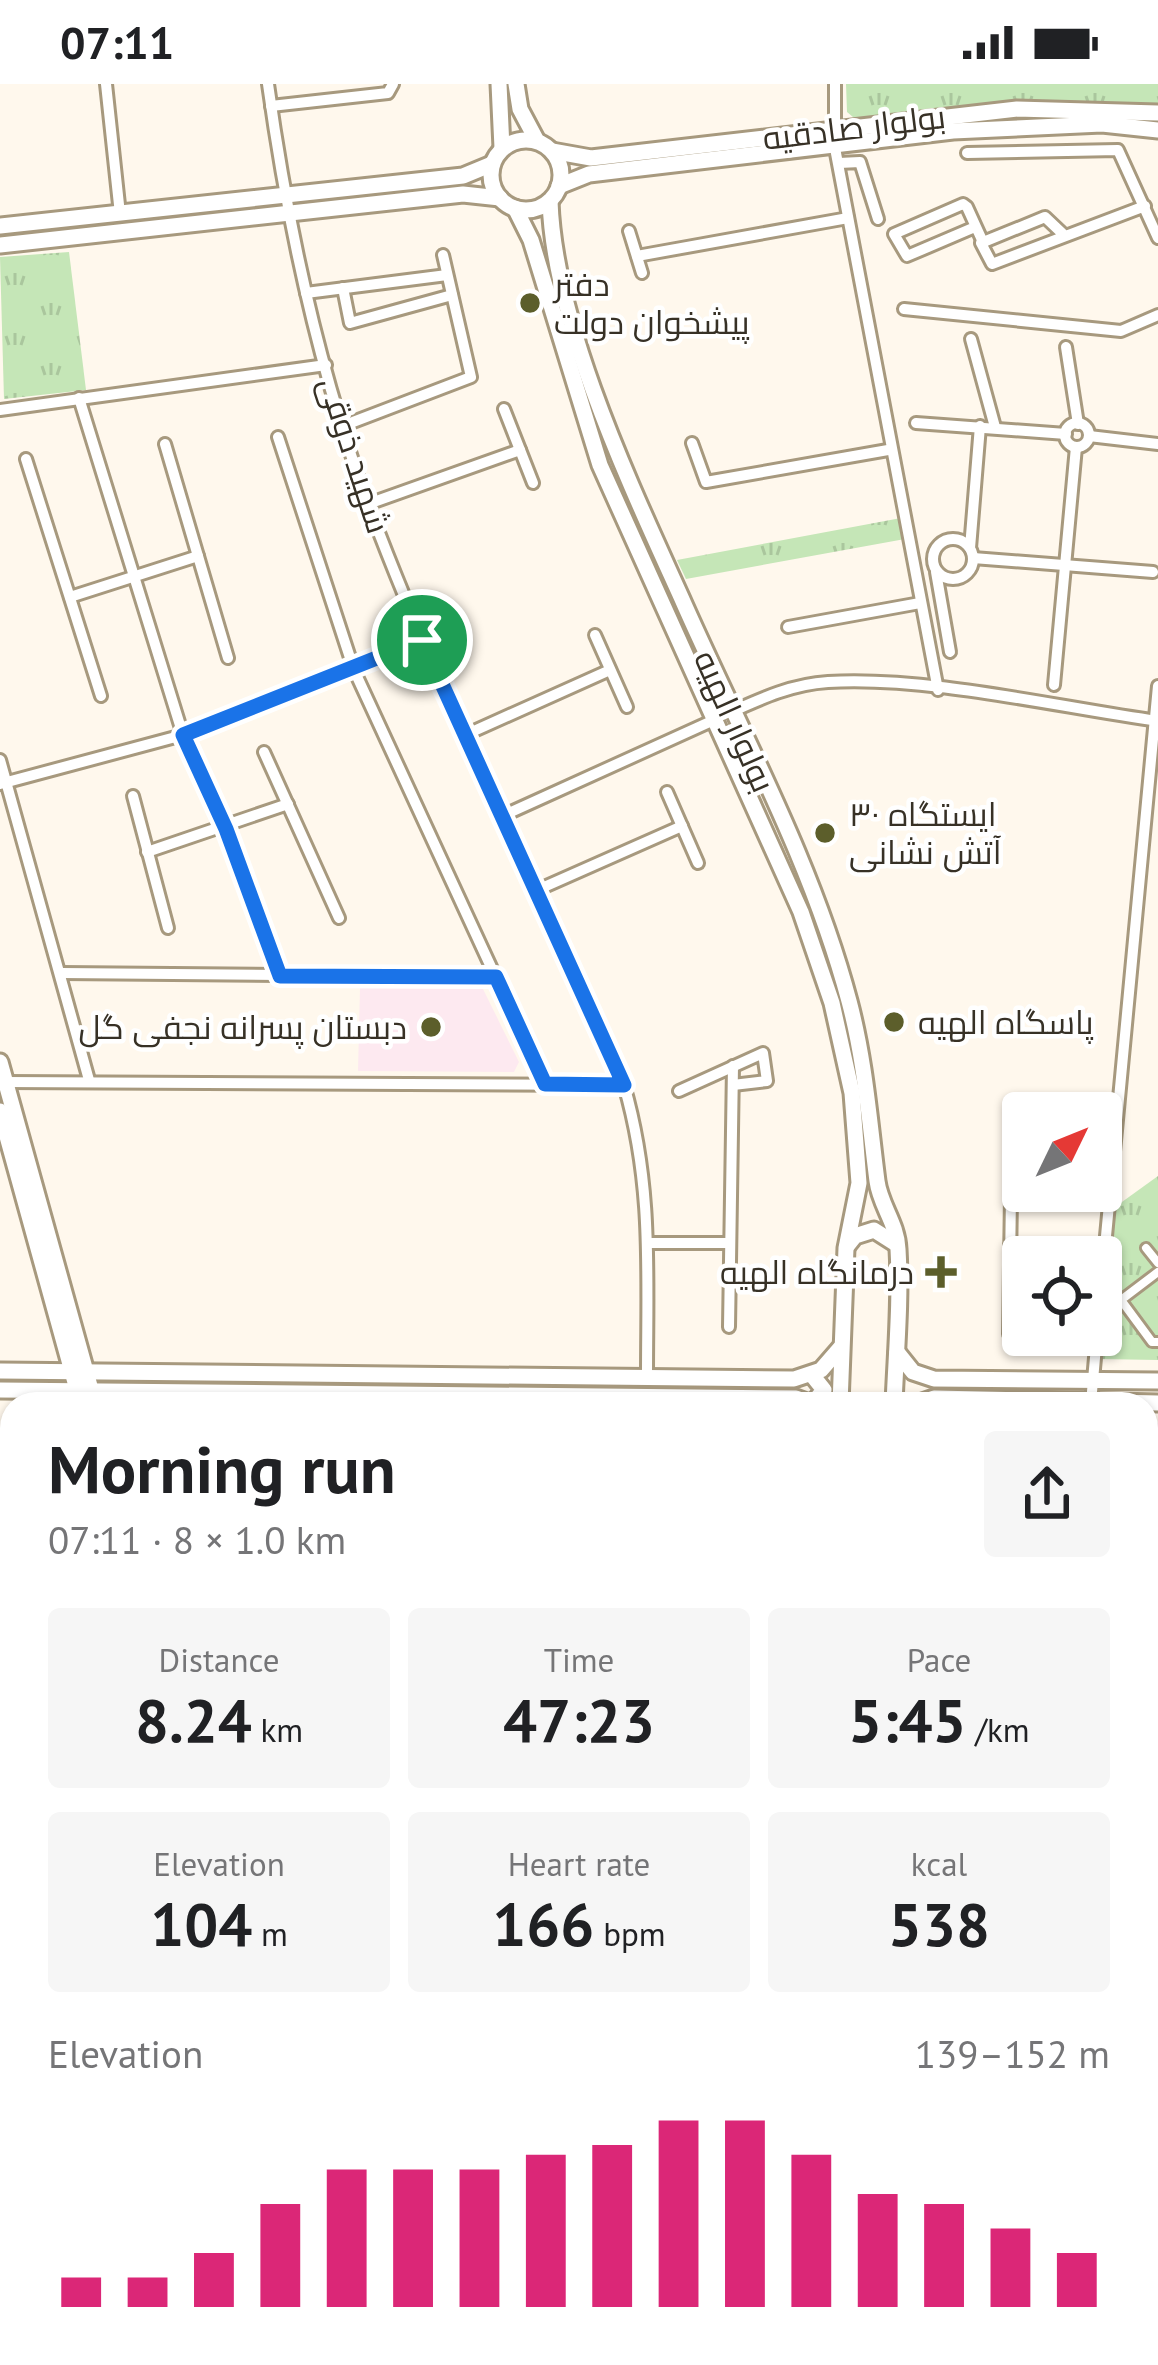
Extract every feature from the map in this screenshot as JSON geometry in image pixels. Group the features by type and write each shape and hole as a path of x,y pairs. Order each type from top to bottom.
{"main road":[{"path":"499,84 502,148"},
{"path":"516,84 520,110 537,141 552,151 560,167 560,186 550,201 533,209 515,208 500,198 491,182 492,164 502,148 518,140 537,141"},
{"name":"بولوار صادقیه","path":"552,151 590,158 1017,110 1158,113"},
{"name":"بولوار صادقیه","path":"560,186 589,174 837,156 1018,126 1102,124 1158,130"},
{"path":"0,245 463,176 492,164"},
{"path":"463,176 471,185 463,194"},
{"path":"0,226 284,203 463,194 500,198"},
{"name":"بولوار الهیه","path":"550,201 551,236 620,456 818,906 848,998 870,1091 880,1201 893,1220 898,1246"},
{"name":"بولوار الهیه","path":"515,208 531,240 600,466 801,911 832,1003 852,1093 856,1200 846,1249 840,1392"},
{"path":"714,720 731,712"},
{"path":"0,1062 85,1392"},
{"path":"0,1111 79,1371"},
{"path":"856,1200 868,1210 880,1201"},
{"path":"846,1249 855,1236 874,1230 898,1246 894,1392"},
{"path":"0,1371 812,1375 842,1347"},
{"path":"896,1350 921,1376 1158,1381"},
{"path":"812,1375 822,1392"},
{"path":"913,1392 921,1376"}],"street":[{"path":"106,84 120,214"},
{"name":"شهید ذوقی","path":"268,84 284,203 368,504 422,640 624,1085 643,1151 647,1376"},
{"path":"835,84 837,156 888,450 938,690"},
{"path":"271,106 393,87"},
{"path":"967,154 1107,147 1125,158 1158,238"},
{"path":"837,156 860,162 878,219"},
{"path":"975,227 907,256 894,234 963,204 982,240 992,264 1144,206"},
{"path":"982,240 1045,217 1064,235"},
{"path":"637,256 848,218"},
{"path":"629,231 642,273"},
{"path":"353,422 471,377 442,255"},
{"path":"306,293 447,275"},
{"path":"343,288 350,323 452,295"},
{"path":"904,309 1121,331 1158,315"},
{"path":"971,339 995,427"},
{"path":"1066,347 1078,424 1089,436 1158,444"},
{"path":"0,410 326,365"},
{"path":"79,398 183,735 226,829 280,976"},
{"path":"504,409 533,483"},
{"path":"916,423 1066,434 1078,424"},
{"path":"936,569 953,579 963,576 972,553 980,426"},
{"path":"1054,685 1076,447 1066,434"},
{"path":"1076,447 1089,436"},
{"path":"278,437 354,670 545,1084"},
{"path":"692,443 706,482 888,450"},
{"path":"164,444 228,658"},
{"path":"368,504 520,450"},
{"path":"26,459 101,696"},
{"path":"950,652 933,559 943,541 963,541 972,553 1064,567 1153,572"},
{"path":"70,597 198,556"},
{"path":"788,627 920,603"},
{"path":"595,635 627,707"},
{"path":"3,783 183,735 422,640"},
{"path":"465,735 610,670"},
{"path":"731,712 779,691 828,682 938,690 1157,721"},
{"path":"1120,1092 1158,686"},
{"path":"500,817 714,720"},
{"path":"265,752 340,918"},
{"path":"0,760 89,1080"},
{"path":"667,792 698,863"},
{"path":"133,796 168,928"},
{"path":"148,852 288,804"},
{"path":"535,891 682,826"},
{"path":"61,974 496,977"},
{"path":"679,1091 763,1053 767,1081 733,1085"},
{"path":"729,1327 733,1066"},
{"path":"3,1082 624,1085"},
{"path":"647,1243 730,1243"},
{"path":"1146,1248 1158,1268 1121,1300 1151,1342 1158,1342"},
{"path":"1092,1392 1094,1356"}],"shaded area":[{"name":"دبستان پسرانه نجفی گل","path":"360,988 483,989 519,1062 514,1072 358,1071"}],"green space":[{"path":"846,84 1158,84 1158,108 1019,104 859,122 847,112"},
{"path":"69,252 86,390 4,399 0,257"},
{"path":"901,518 905,539 686,579 677,560"},
{"path":"1158,1176 1158,1360 1099,1359 1122,1356 1122,1236 1112,1236 1114,1212 1122,1212 1122,1202"}],"place":[{"name":"دفتر پیشخوان دولت","path":"530,303"},
{"name":"ایستگاه ۳۰ آتش نشانی","path":"825,833"},
{"name":"پاسگاه الهیه","path":"894,1022"},
{"name":"دبستان پسرانه نجفی گل","path":"431,1027"},
{"name":"درمانگاه الهیه","path":"941,1272"}],"route":[{"path":"422,640 624,1085 545,1084 496,977 280,976 226,829 183,735 422,640"}]}
